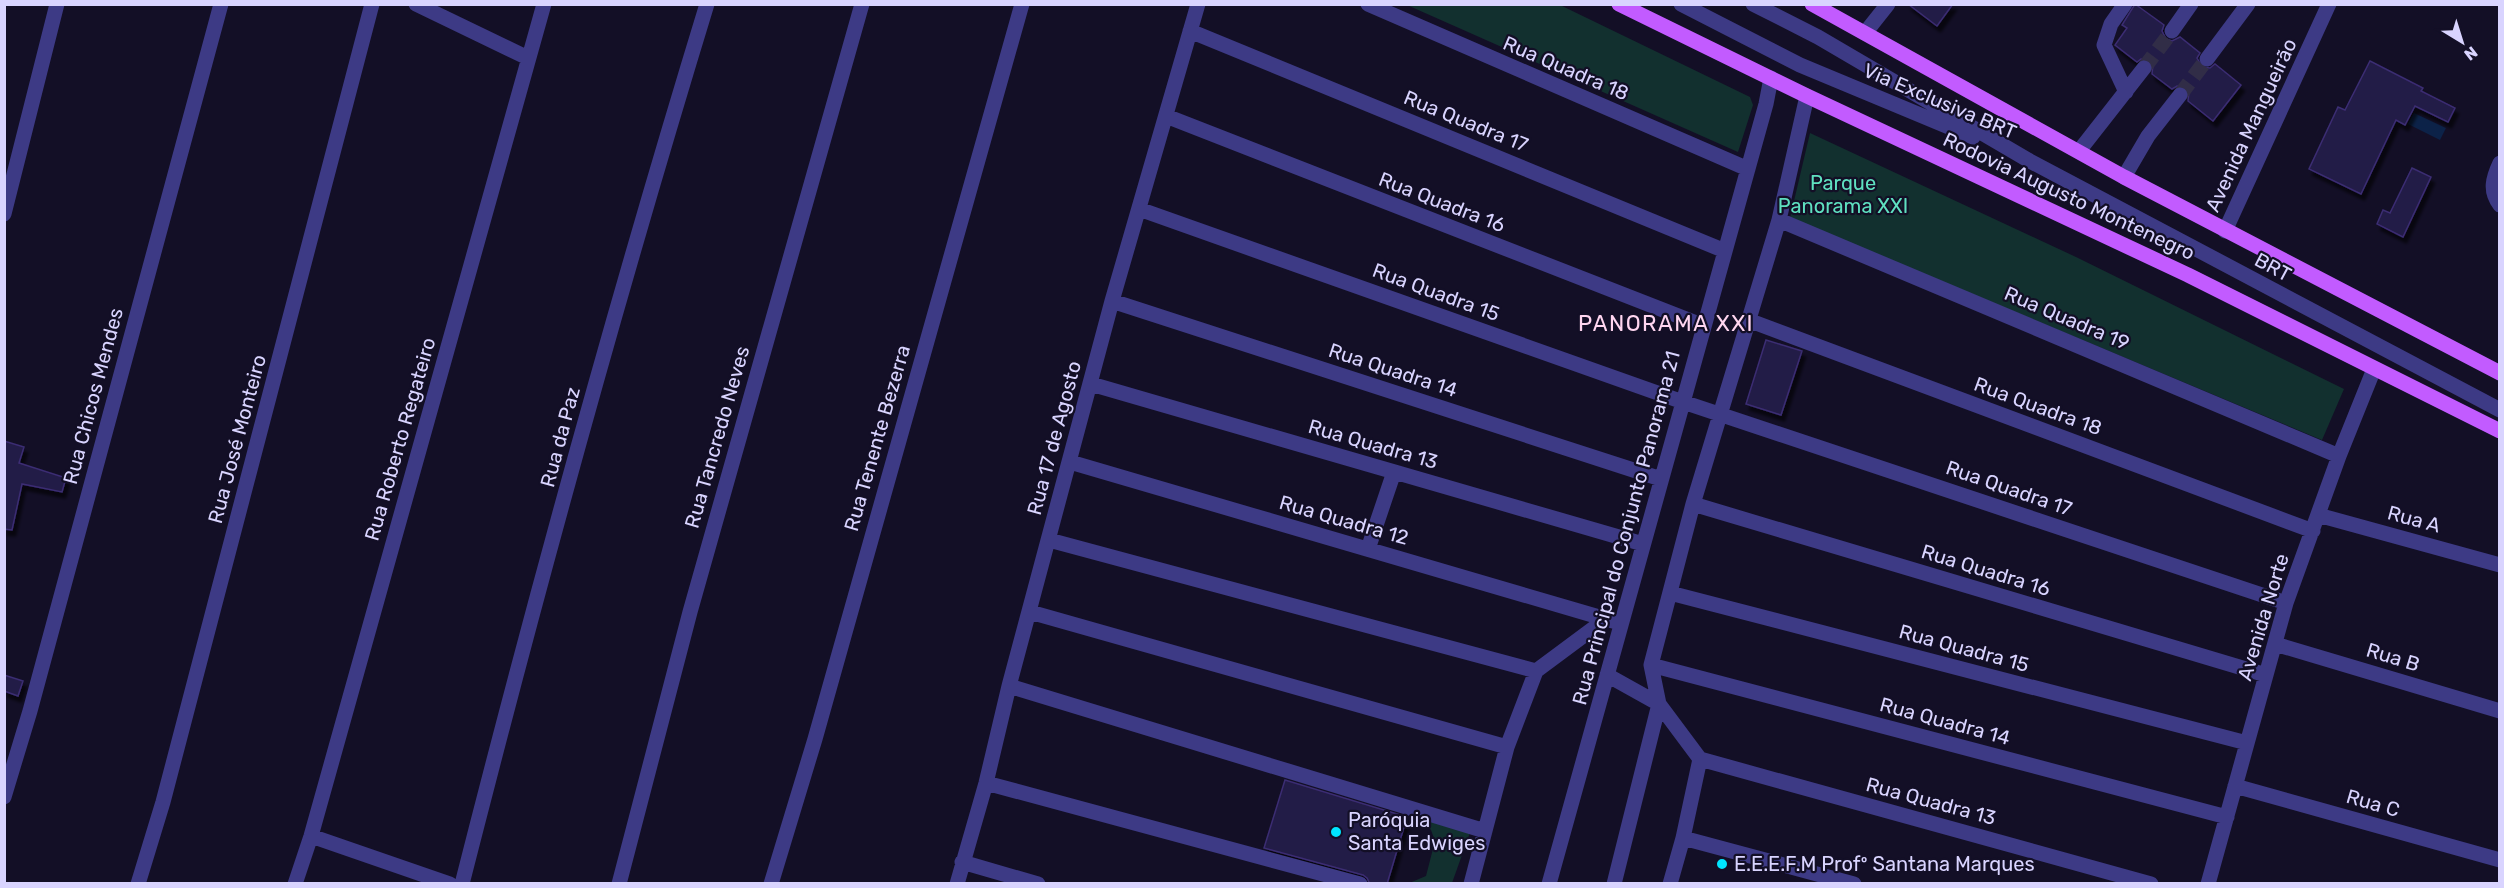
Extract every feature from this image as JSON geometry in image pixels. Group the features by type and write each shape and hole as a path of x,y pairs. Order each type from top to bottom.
{"main road":[{"name":"Rodovia Augusto Montenegro","path":"1619,4 1807,96 2188,275 2499,431"},
{"name":"Rodovia Augusto Montenegro","path":"1812,4 2124,177 2499,373"}],"street":[{"path":"4,214 57,4"},
{"name":"Rua Chicos Mendes","path":"4,797 30,711 221,4"},
{"name":"Rua José Monteiro","path":"138,884 164,802 372,4"},
{"path":"416,4 528,58"},
{"name":"Rua Roberto Regateiro","path":"296,884 312,836 544,4"},
{"name":"Rua da Paz","path":"462,884 502,728 646,203 708,4"},
{"name":"Rua Tancredo Neves","path":"619,884 690,612 862,4"},
{"name":"Rua Tenente Bezerra","path":"771,884 818,727 1022,4"},
{"name":"Rua 17 de Agosto","path":"957,884 986,783 1112,301 1198,4"},
{"name":"Rua Quadra 18","path":"1368,4 1748,169"},
{"name":"Via Exclusiva BRT","path":"1681,4 1800,65 2028,160"},
{"name":"Via Exclusiva BRT","path":"1753,4 1818,37 2028,160"},
{"path":"1865,33 1888,4"},
{"path":"2125,4 2110,24 2104,45 2126,92"},
{"path":"2172,31 2191,4"},
{"path":"2207,58 2248,4"},
{"name":"Avenida Mangueirão","path":"2225,231 2330,4"},
{"name":"Rua Quadra 17","path":"1190,31 1725,251"},
{"path":"2079,151 2145,68"},
{"name":"Rua Principal do Conjunto Panorama 21","path":"1549,884 1748,169 1770,78"},
{"path":"2124,177 2148,136 2180,95"},
{"path":"1614,884 1659,704 1651,665 1693,504 1779,220 1807,96"},
{"name":"Rua Quadra 16","path":"1166,116 1704,327"},
{"name":"BRT","path":"2028,160 2499,410"},
{"path":"2499,163 2493,177 2492,187 2499,204"},
{"name":"Rua Quadra 15","path":"1139,209 1683,402 1720,413"},
{"name":"Rua Quadra 19","path":"1779,220 2339,456"},
{"name":"Rua Quadra 14","path":"1112,301 1661,479"},
{"name":"Rua Quadra 18","path":"1748,320 2313,531"},
{"name":"Avenida Norte","path":"2208,884 2286,603 2339,456 2374,369"},
{"name":"Rua Quadra 13","path":"1091,384 1643,544"},
{"name":"Rua Quadra 17","path":"1720,413 2286,603"},
{"name":"Rua Quadra 12","path":"1070,462 1622,623"},
{"path":"1368,549 1394,472"},
{"name":"Rua Quadra 16","path":"1693,504 2266,675"},
{"name":"Rua A","path":"2318,515 2499,565"},
{"path":"1049,540 1536,671"},
{"name":"Rua Quadra 15","path":"1670,593 2247,743"},
{"path":"1030,612 1507,747"},
{"path":"1471,884 1507,747 1536,671 1606,619"},
{"name":"Rua B","path":"2275,644 2499,711"},
{"name":"Rua Quadra 14","path":"1651,665 2227,817"},
{"path":"1607,675 1659,704 1700,759 1683,838 1670,884"},
{"path":"1010,686 1485,831"},
{"name":"Rua Quadra 13","path":"1700,759 2151,884"},
{"path":"986,783 1360,884"},
{"name":"Rua C","path":"2235,786 2499,860"},
{"path":"312,836 450,884"},
{"path":"1683,838 1854,884"},
{"path":"962,862 1038,884"}],"green space":[{"name":"Parque Panorama XXI","path":"1407,5 1560,5 1750,97 1753,105 1738,152"},
{"name":"Parque Panorama XXI","path":"1810,133 2076,257 2344,389 2322,440 1790,218"},
{"path":"1408,806 1472,827 1452,883 1407,884 1426,876 1435,841 1431,830"}],"water":[{"path":"2414,113 2446,128 2440,140 2408,124"}],"building":[{"path":"1908,4 1953,4 1937,26"},
{"path":"2135,4 2164,25 2162,31 2166,39 2172,41 2180,37 2200,53 2197,58 2202,67 2210,68 2215,64 2241,85 2213,121 2188,101 2189,92 2186,87 2177,86 2172,89 2152,74 2153,65 2150,60 2141,59 2137,62 2115,45 2127,28 2122,25"},
{"path":"2370,61 2423,88 2421,91 2455,108 2448,122 2415,106 2405,125 2396,120 2361,194 2309,169 2338,107 2345,110"},
{"path":"2412,168 2431,177 2403,237 2377,224 2383,210 2390,213"},
{"path":"1766,340 1802,351 1781,415 1746,404"},
{"path":"4,441 24,447 19,463 66,478 62,492 22,484 12,530 4,529"},
{"path":"4,675 23,681 18,696 4,691"},
{"name":"Paróquia Santa Edwiges","path":"1285,780 1407,817 1387,884 1370,884 1363,875 1264,848"}],"tunnel":[{"path":"2144,68 2172,31"},
{"path":"2180,95 2207,59"}],"place":[{"name":"Paróquia Santa Edwiges","path":"1336,832"},
{"name":"E.E.E.F.M Profº Santana Marques","path":"1722,864"}],"district":[{"name":"PANORAMA XXI","path":"1666,323"}]}
